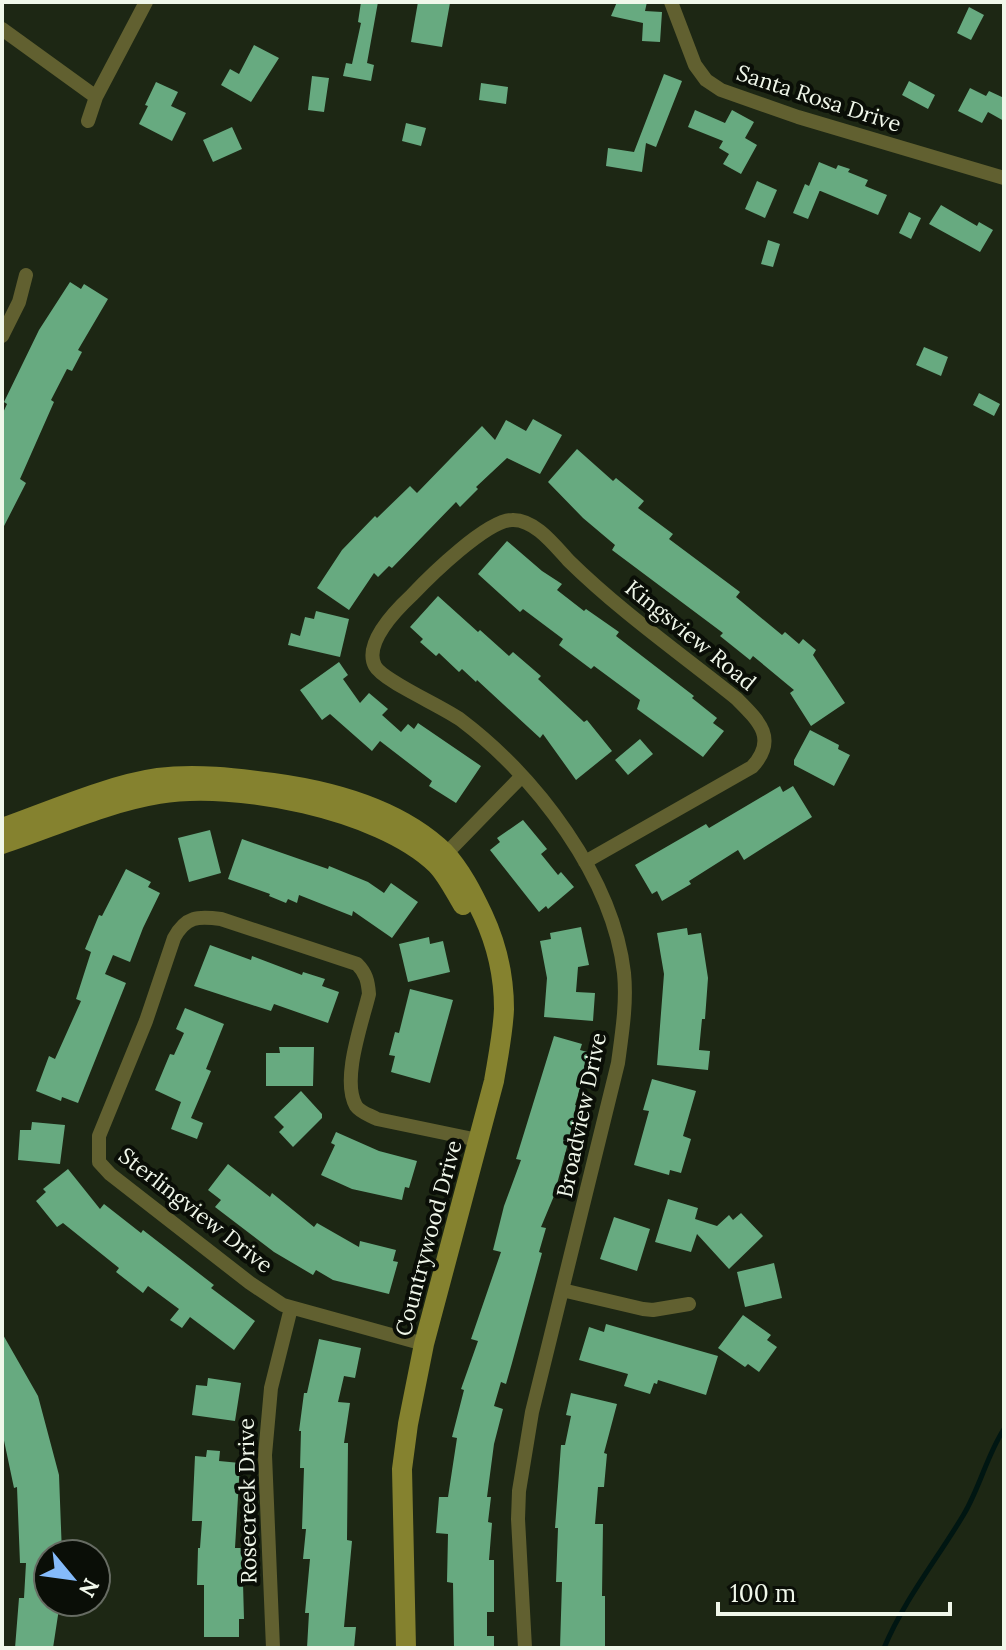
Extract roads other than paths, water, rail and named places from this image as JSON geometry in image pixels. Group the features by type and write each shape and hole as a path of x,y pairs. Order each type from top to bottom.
{"street":[{"path":"88,121 96,97 146,2"},
{"name":"Santa Rosa Drive","path":"671,2 695,65 706,80 721,90 798,117 1004,178"},
{"path":"2,29 96,97"},
{"path":"2,336 19,302 26,275"},
{"name":"Broadview Drive","path":"519,520 510,519 490,528 440,568 383,628 373,648 372,658 375,667 389,680 425,697 483,738 555,817 603,896 618,936 624,974 625,1007 612,1091 532,1412 519,1491 525,1648"},
{"name":"Kingsview Road","path":"519,520 546,536 632,617 737,699 759,724 765,741 760,759 744,773 585,862"},
{"path":"2,828 128,785 157,778 213,777 291,786 334,795 399,822 429,840 441,859"},
{"path":"441,859 521,777"},
{"path":"2,844 132,800 172,792 211,792 315,805 349,816 441,859"},
{"name":"Countrywood Drive","path":"394,1648 389,1467 400,1399 418,1343 472,1139 494,1081 502,1040 503,982 493,936 477,902 441,859"},
{"name":"Sterlingview Drive","path":"418,1343 291,1308 250,1283 110,1174 99,1162 99,1136 146,1021 174,938 181,926 207,917 357,964 369,982 369,994 352,1066 350,1086 356,1105 365,1114 377,1119 472,1139"},
{"path":"562,1290 643,1309 689,1304"},
{"name":"Rosecreek Drive","path":"273,1648 266,1443 271,1388 291,1308"},
{"name":"Countrywood Drive","path":"406,1648 402,1469 418,1343"}],"waterway":[{"path":"884,1648 911,1596 964,1514 1004,1429"}]}
